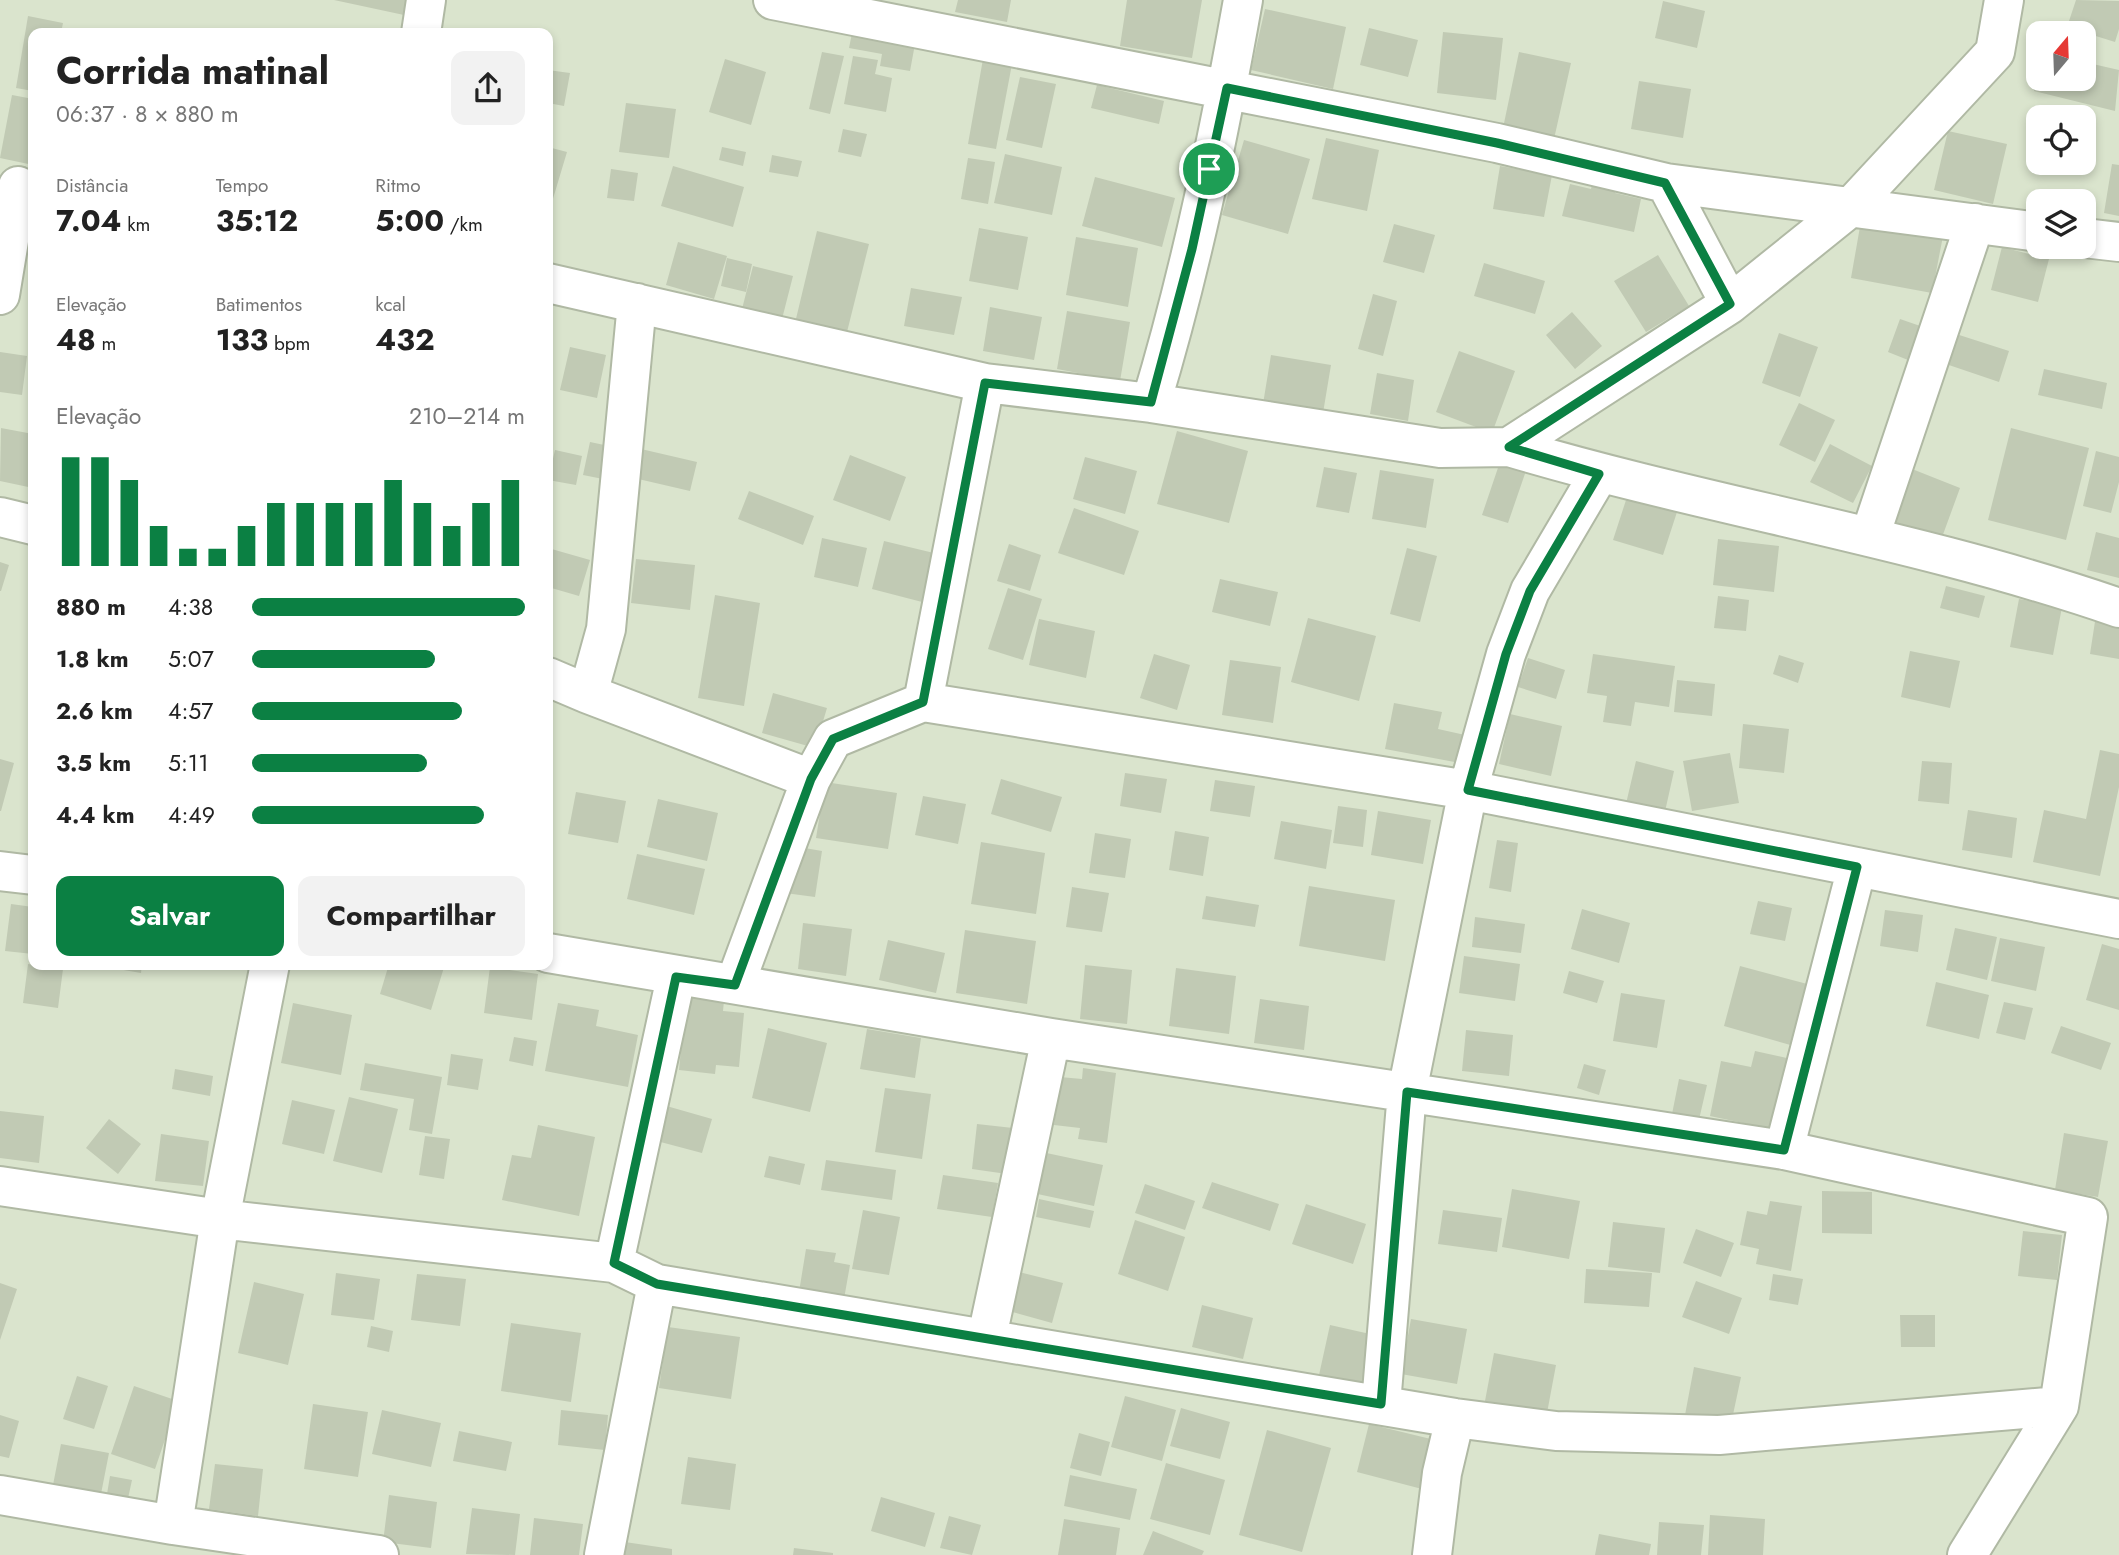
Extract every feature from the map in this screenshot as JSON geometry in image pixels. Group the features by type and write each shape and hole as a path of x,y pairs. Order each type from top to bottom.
{"street":[{"path":"422,28 426,0"},
{"path":"773,0 1497,143 1665,183 2026,230"},
{"path":"1151,402 1192,249 1243,0"},
{"path":"1509,447 1730,304 1852,206 1995,52 2004,0"},
{"path":"1665,183 1730,304"},
{"path":"0,295 17,186"},
{"path":"1870,536 1975,223"},
{"path":"2096,239 2119,242"},
{"path":"553,284 985,383 1151,402 1440,448 1509,447 1599,474 1870,536 2119,608"},
{"path":"589,694 606,629 637,303"},
{"path":"923,702 985,383"},
{"path":"1381,1404 1407,1092 1468,790 1506,654 1530,591 1599,474"},
{"path":"0,517 28,524"},
{"path":"553,679 811,779"},
{"path":"735,985 811,779 833,739 923,702 1468,790 2119,919"},
{"path":"1784,1150 1857,867"},
{"path":"0,871 28,874"},
{"path":"553,954 676,977 1051,1038 1784,1150 2104,1219 2059,1406 1967,1555"},
{"path":"173,1525 219,1219 269,970"},
{"path":"614,1263 676,977"},
{"path":"987,1337 1051,1038"},
{"path":"0,1186 219,1219 614,1263 657,1284 987,1337 1455,1418 1556,1431 1719,1435 2059,1406"},
{"path":"604,1555 657,1284"},
{"path":"1432,1555 1442,1473 1455,1418"},
{"path":"0,1495 173,1525 225,1544 379,1555"}],"building":[{"path":"334,0 407,0 404,15"},
{"path":"958,0 1011,0 1007,22 955,12"},
{"path":"1127,0 1202,0 1192,58 1120,46"},
{"path":"2076,0 2119,1 2119,29 2115,42 2096,36 2096,21 2069,21"},
{"path":"1663,1 1705,11 1697,48 1655,38"},
{"path":"1265,9 1346,27 1333,89 1251,70"},
{"path":"28,16 63,23 62,28 28,28 28,90 16,88"},
{"path":"1369,28 1418,40 1408,77 1360,65"},
{"path":"1443,32 1503,38 1496,100 1437,93"},
{"path":"852,33 915,44 910,71 880,66 882,54 849,48"},
{"path":"822,52 844,56 830,114 809,109"},
{"path":"1519,52 1571,63 1554,139 1503,128"},
{"path":"853,56 878,60 875,74 892,78 886,112 844,104"},
{"path":"725,59 766,72 751,125 709,112"},
{"path":"983,59 1012,64 996,149 968,144"},
{"path":"2096,65 2119,70 2115,111 2034,91 2096,91"},
{"path":"553,71 570,73 564,106 553,104"},
{"path":"1020,77 1056,84 1042,148 1006,140"},
{"path":"1639,81 1691,89 1683,138 1631,129"},
{"path":"1097,85 1164,101 1159,124 1091,108"},
{"path":"12,95 28,98 28,164 0,158"},
{"path":"626,103 676,109 669,158 619,152"},
{"path":"843,129 867,134 861,157 838,152"},
{"path":"1948,131 2007,144 1993,204 1934,190"},
{"path":"1326,138 1379,150 1367,211 1312,199"},
{"path":"1244,140 1310,159 1288,234 1222,215"},
{"path":"722,147 746,152 743,166 719,160"},
{"path":"553,148 567,152 553,199"},
{"path":"1005,154 1062,167 1052,215 994,203"},
{"path":"772,155 802,161 798,177 769,172"},
{"path":"968,158 995,162 988,204 961,199"},
{"path":"2112,164 2119,165 2119,216 2104,213"},
{"path":"673,166 744,187 733,227 661,206"},
{"path":"1500,166 1552,175 1544,217 1493,209"},
{"path":"611,169 638,173 634,201 607,198"},
{"path":"1095,177 1175,198 1162,247 1082,226"},
{"path":"1593,180 1617,186 1615,193 1641,199 1634,232 1562,216 1570,184 1591,189"},
{"path":"1861,221 1943,236 1932,293 1851,278"},
{"path":"1394,224 1435,235 1424,273 1383,262"},
{"path":"979,228 1028,237 1018,290 969,281"},
{"path":"817,231 869,244 846,336 795,323"},
{"path":"1076,237 1138,248 1128,307 1066,295"},
{"path":"678,242 727,256 714,299 666,285"},
{"path":"2002,247 2026,253 2026,259 2049,259 2038,302 1991,290"},
{"path":"1658,255 1689,306 1646,332 1614,281"},
{"path":"727,258 752,264 746,292 721,286"},
{"path":"1484,263 1545,281 1535,314 1474,296"},
{"path":"753,266 793,276 782,319 742,309"},
{"path":"911,288 962,297 954,335 904,326"},
{"path":"1373,294 1397,301 1383,356 1358,349"},
{"path":"990,307 1042,317 1034,360 983,351"},
{"path":"1067,311 1130,322 1120,381 1057,369"},
{"path":"1572,312 1602,346 1575,369 1546,335"},
{"path":"1900,319 1926,328 1913,362 1888,352"},
{"path":"1779,333 1818,347 1800,397 1762,383"},
{"path":"1953,333 2009,351 1999,382 1943,363"},
{"path":"570,347 606,355 597,398 560,390"},
{"path":"1459,351 1515,371 1492,433 1436,412"},
{"path":"0,352 27,356 22,395 0,392"},
{"path":"1271,355 1331,365 1323,413 1263,404"},
{"path":"2044,369 2107,383 2102,409 2038,395"},
{"path":"1377,373 1414,380 1408,421 1370,414"},
{"path":"1799,403 1835,420 1815,462 1779,445"},
{"path":"1,428 28,433 28,487 0,481"},
{"path":"2011,428 2089,448 2066,540 1988,520"},
{"path":"1177,431 1248,451 1229,523 1157,504"},
{"path":"590,442 609,446 603,479 583,475"},
{"path":"1830,444 1872,466 1853,503 1810,482"},
{"path":"641,449 697,462 690,491 634,478"},
{"path":"555,450 582,456 576,485 553,481"},
{"path":"2096,451 2119,457 2119,482 2111,513 2083,506"},
{"path":"850,455 906,477 890,521 833,500"},
{"path":"1502,456 1528,465 1508,523 1482,515"},
{"path":"1085,457 1137,471 1125,514 1073,499"},
{"path":"1324,467 1357,473 1349,513 1316,507"},
{"path":"1907,467 1960,488 1941,540 1886,520"},
{"path":"1380,470 1434,479 1426,528 1372,519"},
{"path":"749,491 814,516 803,545 738,519"},
{"path":"1627,497 1677,512 1663,555 1613,540"},
{"path":"1074,508 1139,531 1124,575 1058,553"},
{"path":"2096,532 2119,538 2119,578 2087,570"},
{"path":"822,538 867,548 858,587 814,577"},
{"path":"1718,539 1779,546 1774,592 1713,585"},
{"path":"884,541 938,554 926,603 872,589"},
{"path":"1009,544 1041,555 1030,591 997,581"},
{"path":"1407,548 1437,556 1420,622 1390,614"},
{"path":"553,549 590,560 579,596 553,588"},
{"path":"636,559 695,565 690,610 631,603"},
{"path":"0,562 9,565 1,591 0,591"},
{"path":"1220,579 1278,592 1270,626 1212,612"},
{"path":"1946,586 1985,596 1979,618 1940,608"},
{"path":"1008,588 1042,599 1023,660 988,649"},
{"path":"715,595 760,603 744,706 698,698"},
{"path":"1718,596 1749,600 1746,631 1714,628"},
{"path":"2019,599 2062,607 2053,655 2010,647"},
{"path":"2096,615 2119,618 2119,659 2090,654"},
{"path":"1308,618 1376,636 1359,701 1291,682"},
{"path":"1039,619 1095,631 1086,678 1029,665"},
{"path":"1910,651 1960,661 1950,708 1901,697"},
{"path":"1154,654 1190,665 1177,710 1140,698"},
{"path":"1593,654 1675,666 1669,707 1635,702 1631,726 1603,722 1607,696 1587,693"},
{"path":"1779,655 1804,663 1798,683 1773,674"},
{"path":"1528,658 1565,670 1556,699 1518,687"},
{"path":"1230,660 1281,667 1273,723 1222,715"},
{"path":"1677,680 1715,684 1712,716 1674,712"},
{"path":"773,693 827,708 815,748 762,733"},
{"path":"1394,703 1442,712 1438,729 1465,735 1460,763 1385,749"},
{"path":"1510,714 1562,726 1551,776 1499,764"},
{"path":"1743,724 1789,729 1784,773 1739,768"},
{"path":"2100,750 2119,754 2119,787 2100,876 2033,862 2044,810 2086,819"},
{"path":"1730,753 1739,803 1692,811 1683,761"},
{"path":"0,759 14,763 1,811 0,811"},
{"path":"1636,761 1674,771 1664,816 1625,808"},
{"path":"1922,761 1952,763 1949,804 1918,801"},
{"path":"1125,773 1167,779 1161,813 1120,806"},
{"path":"1001,779 1062,797 1051,832 991,814"},
{"path":"1215,780 1255,786 1250,817 1210,811"},
{"path":"825,782 897,793 888,849 816,838"},
{"path":"576,792 626,801 618,843 568,834"},
{"path":"923,796 966,804 958,844 915,835"},
{"path":"658,799 718,813 707,861 647,847"},
{"path":"1338,806 1367,810 1363,847 1333,843"},
{"path":"1968,810 2017,818 2012,858 1962,850"},
{"path":"1378,811 1431,820 1423,864 1371,855"},
{"path":"1281,821 1332,830 1326,869 1274,859"},
{"path":"1175,831 1209,837 1203,876 1169,870"},
{"path":"1095,833 1131,839 1125,878 1089,873"},
{"path":"1497,840 1518,843 1511,892 1489,888"},
{"path":"981,842 1045,853 1036,914 971,904"},
{"path":"793,846 822,851 815,897 785,893"},
{"path":"637,854 705,869 694,915 627,899"},
{"path":"1309,886 1395,900 1385,961 1299,946"},
{"path":"1072,887 1109,893 1102,932 1066,927"},
{"path":"1206,896 1259,905 1255,927 1202,919"},
{"path":"1758,901 1792,908 1785,941 1750,934"},
{"path":"11,904 28,906 28,953 5,951"},
{"path":"1582,909 1630,923 1619,963 1571,949"},
{"path":"1885,910 1923,915 1918,952 1880,946"},
{"path":"1475,917 1525,924 1521,953 1472,947"},
{"path":"803,923 852,929 846,976 798,969"},
{"path":"1955,928 1997,937 1987,980 1946,970"},
{"path":"965,930 1036,941 1027,1004 956,993"},
{"path":"2000,938 2045,947 2036,991 1991,981"},
{"path":"888,940 945,953 936,993 879,980"},
{"path":"2102,944 2119,949 2119,1010 2086,1000"},
{"path":"1464,956 1520,964 1515,1001 1459,993"},
{"path":"28,964 28,970 63,970 58,1008 23,1003"},
{"path":"1085,965 1132,970 1127,1024 1080,1019"},
{"path":"1740,966 1811,985 1794,1046 1724,1026"},
{"path":"1176,968 1236,976 1229,1034 1169,1026"},
{"path":"387,970 443,970 431,1010 380,994"},
{"path":"490,970 538,974 532,1020 484,1013"},
{"path":"1569,971 1604,981 1597,1003 1563,993"},
{"path":"1936,982 1989,995 1979,1039 1926,1026"},
{"path":"1621,993 1665,1000 1657,1048 1613,1041"},
{"path":"686,997 724,1001 723,1011 744,1013 739,1067 716,1065 715,1074 679,1070"},
{"path":"1260,999 1309,1006 1304,1050 1254,1043"},
{"path":"2004,1002 2033,1008 2025,1040 1996,1033"},
{"path":"293,1003 352,1015 341,1075 281,1063"},
{"path":"558,1003 599,1010 596,1026 638,1035 628,1087 545,1071"},
{"path":"2061,1026 2111,1043 2101,1070 2051,1053"},
{"path":"768,1028 827,1043 810,1112 752,1098"},
{"path":"867,1029 921,1038 915,1078 860,1069"},
{"path":"1466,1030 1513,1035 1509,1076 1462,1071"},
{"path":"514,1037 537,1041 533,1066 509,1061"},
{"path":"1755,1051 1791,1059 1776,1130 1710,1116 1721,1061 1751,1067"},
{"path":"451,1054 483,1059 478,1090 447,1085"},
{"path":"365,1063 442,1077 432,1134 409,1130 414,1099 360,1090"},
{"path":"1584,1064 1606,1070 1599,1095 1577,1088"},
{"path":"1083,1068 1116,1073 1107,1143 1078,1139 1080,1128 1054,1125 1060,1077 1082,1079"},
{"path":"175,1069 213,1076 210,1096 172,1089"},
{"path":"1679,1079 1707,1085 1698,1124 1671,1119"},
{"path":"885,1088 931,1094 922,1159 875,1152"},
{"path":"349,1097 398,1109 382,1173 333,1161"},
{"path":"292,1100 335,1110 324,1154 282,1144"},
{"path":"663,1105 712,1119 702,1153 653,1140"},
{"path":"0,1111 44,1116 39,1163 0,1158"},
{"path":"109,1119 141,1144 118,1174 86,1148"},
{"path":"977,1124 1013,1128 1007,1174 972,1169"},
{"path":"538,1125 595,1137 579,1216 502,1200 512,1155 531,1158"},
{"path":"2064,1133 2108,1141 2098,1197 2055,1190"},
{"path":"161,1134 209,1141 203,1186 155,1181"},
{"path":"425,1136 450,1139 444,1179 419,1175"},
{"path":"1037,1151 1103,1165 1094,1206 1028,1192"},
{"path":"769,1156 805,1164 800,1185 764,1177"},
{"path":"826,1160 896,1170 892,1200 821,1190"},
{"path":"943,1175 998,1183 992,1217 937,1209"},
{"path":"1212,1182 1279,1204 1270,1231 1202,1208"},
{"path":"1145,1184 1195,1201 1185,1230 1135,1213"},
{"path":"1512,1189 1580,1201 1569,1259 1502,1247"},
{"path":"1822,1191 1872,1192 1872,1234 1822,1233"},
{"path":"1039,1199 1094,1211 1090,1228 1036,1217"},
{"path":"1770,1201 1802,1206 1791,1271 1756,1264 1759,1249 1740,1245 1747,1211 1767,1215"},
{"path":"1306,1204 1366,1224 1353,1264 1292,1244"},
{"path":"863,1210 900,1217 889,1275 852,1269"},
{"path":"1443,1210 1502,1218 1497,1252 1438,1244"},
{"path":"1135,1220 1185,1237 1168,1291 1118,1274"},
{"path":"1613,1222 1665,1228 1660,1273 1608,1267"},
{"path":"1696,1229 1734,1243 1721,1277 1683,1263"},
{"path":"2023,1231 2062,1235 2057,1280 2018,1276"},
{"path":"806,1249 836,1253 834,1262 850,1265 844,1299 799,1292"},
{"path":"1586,1269 1652,1273 1649,1307 1584,1303"},
{"path":"1019,1272 1063,1283 1052,1323 1009,1311"},
{"path":"336,1273 380,1279 374,1320 331,1315"},
{"path":"417,1274 466,1279 460,1326 411,1320"},
{"path":"1773,1274 1803,1279 1798,1305 1769,1300"},
{"path":"1696,1281 1742,1298 1729,1334 1682,1317"},
{"path":"254,1282 304,1294 288,1365 238,1353"},
{"path":"0,1283 17,1289 0,1340"},
{"path":"1202,1305 1253,1318 1243,1359 1192,1347"},
{"path":"1900,1315 1935,1315 1935,1347 1901,1347"},
{"path":"1411,1319 1467,1329 1457,1384 1401,1374"},
{"path":"511,1323 581,1333 571,1402 501,1391"},
{"path":"1330,1325 1379,1336 1367,1386 1319,1375"},
{"path":"371,1326 393,1331 389,1352 367,1347"},
{"path":"668,1327 740,1337 731,1399 659,1388"},
{"path":"1494,1353 1556,1365 1547,1413 1485,1401"},
{"path":"1694,1367 1741,1377 1731,1424 1685,1415"},
{"path":"77,1376 108,1386 94,1429 63,1419"},
{"path":"134,1386 178,1401 155,1469 111,1454"},
{"path":"1125,1396 1176,1410 1162,1461 1111,1447"},
{"path":"313,1404 368,1412 358,1477 304,1469"},
{"path":"1181,1408 1230,1422 1220,1459 1170,1446"},
{"path":"382,1410 441,1423 431,1467 372,1454"},
{"path":"561,1410 608,1415 605,1450 558,1445"},
{"path":"0,1415 19,1421 9,1458 0,1456"},
{"path":"1369,1424 1435,1440 1422,1489 1357,1472"},
{"path":"1267,1430 1331,1448 1302,1552 1239,1535"},
{"path":"459,1431 512,1442 506,1471 453,1461"},
{"path":"1079,1433 1110,1442 1101,1476 1070,1468"},
{"path":"61,1444 109,1453 100,1499 52,1490"},
{"path":"688,1457 736,1464 730,1510 681,1504"},
{"path":"1166,1463 1225,1480 1210,1535 1150,1519"},
{"path":"215,1464 263,1469 258,1516 209,1509"},
{"path":"1070,1475 1137,1489 1130,1520 1064,1506"},
{"path":"110,1476 132,1480 127,1503 106,1500"},
{"path":"389,1495 437,1502 431,1548 383,1542"},
{"path":"881,1497 935,1513 925,1547 871,1531"},
{"path":"472,1508 520,1514 515,1555 466,1554"},
{"path":"1710,1515 1765,1519 1763,1555 1708,1555"},
{"path":"949,1516 981,1525 972,1555 940,1548"},
{"path":"534,1518 583,1524 579,1555 530,1555"},
{"path":"1064,1519 1120,1528 1116,1555 1058,1555"},
{"path":"1659,1522 1704,1525 1701,1555 1657,1555"},
{"path":"1153,1531 1204,1551 1202,1555 1143,1555"},
{"path":"1599,1534 1651,1544 1649,1555 1595,1555"},
{"path":"625,1542 672,1549 672,1555 623,1555"},
{"path":"794,1548 833,1553 833,1555 793,1555"}],"route":[{"path":"1227,88 1497,143 1665,183 1730,304 1509,447 1599,474 1530,591 1506,654 1468,790 1857,867 1784,1150 1407,1092 1381,1404 657,1284 614,1263 676,977 735,985 811,779 833,739 923,702 985,383 1151,402 1192,249 1209,169 1227,88"}]}
